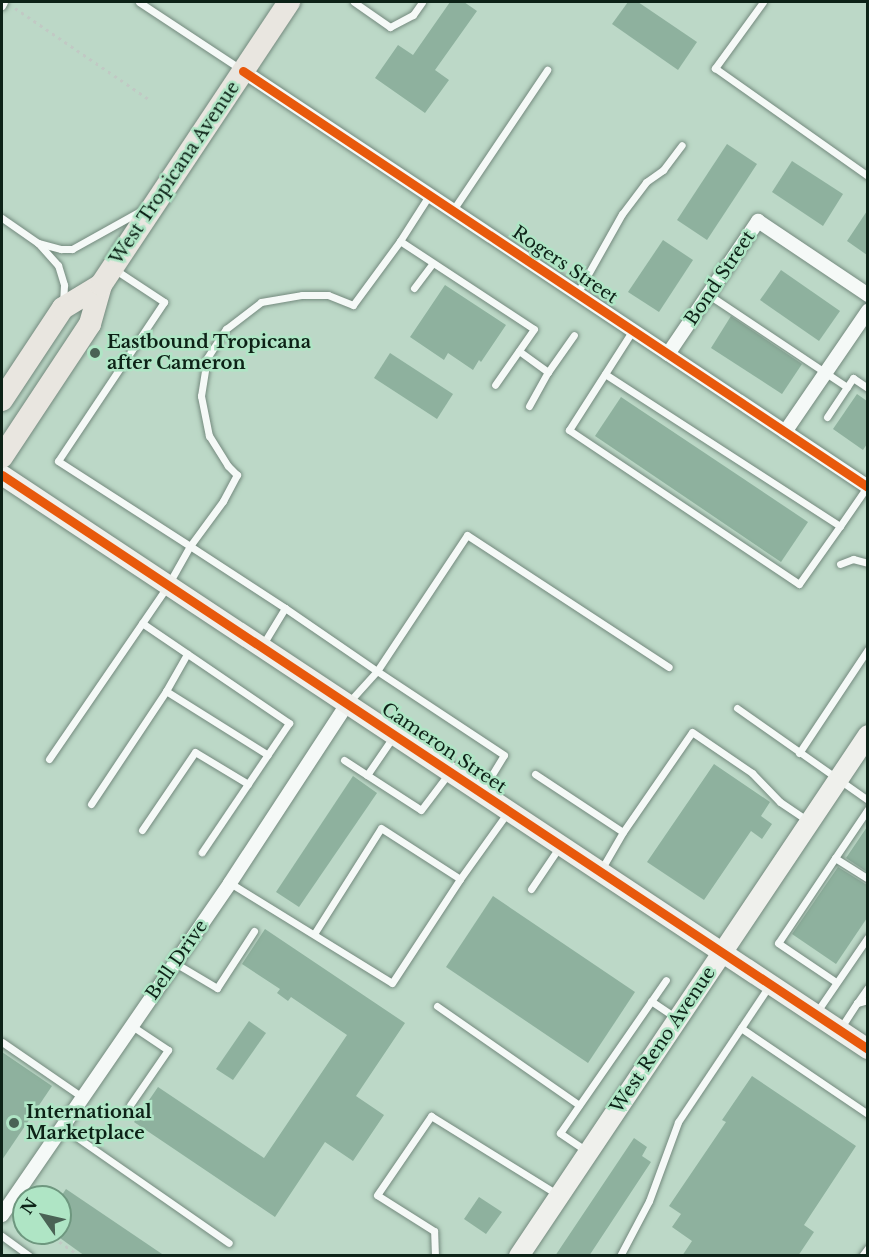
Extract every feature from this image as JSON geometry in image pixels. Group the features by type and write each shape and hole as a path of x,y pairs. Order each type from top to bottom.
{"main road":[{"name":"West Tropicana Avenue","path":"2,456 90,324 106,276 289,2"},
{"name":"West Tropicana Avenue","path":"2,400 63,308 106,276"}],"street":[{"name":"Rogers Street","path":"243,71 578,292 867,487"},
{"name":"Bond Street","path":"668,354 758,221 867,296"},
{"path":"786,432 867,312"},
{"name":"Cameron Street","path":"2,475 867,1050"},
{"name":"Bell Drive","path":"2,1215 230,883 348,703"},
{"name":"West Reno Avenue","path":"519,1256 837,780 865,745"}],"lane":[{"path":"2,6 4,2"},
{"path":"139,2 243,71"},
{"path":"355,2 390,27 413,15 422,2"},
{"path":"763,2 715,68 867,176"},
{"path":"453,210 547,70"},
{"path":"578,292 622,214 646,182 668,165 682,145"},
{"path":"49,759 168,585 190,546 223,501 237,475 228,466 209,436 201,396 207,358 226,329 261,302 302,295 328,295 354,305 430,194"},
{"path":"38,243 61,249 72,249 155,203"},
{"path":"2,218 38,243 61,272 64,285 63,308"},
{"path":"400,241 534,329 495,385"},
{"path":"414,288 433,263"},
{"path":"106,276 164,302 58,461 285,608 504,755 481,793"},
{"path":"709,295 847,387"},
{"path":"633,330 569,430 800,584 867,487"},
{"path":"529,406 548,372 574,335"},
{"path":"519,351 548,372"},
{"path":"605,374 840,526"},
{"path":"827,417 853,378 867,388"},
{"path":"348,703 377,671 467,535 669,667"},
{"path":"840,564 853,559 867,563"},
{"path":"262,646 285,608"},
{"path":"142,623 290,723 202,852"},
{"path":"800,753 867,649"},
{"path":"91,804 187,654"},
{"path":"165,691 268,755"},
{"path":"737,708 867,800"},
{"path":"600,872 623,832 692,732 752,773 780,802 809,822"},
{"path":"367,775 394,735"},
{"path":"142,830 195,752 248,784"},
{"path":"345,760 422,810 450,772"},
{"path":"535,774 623,832"},
{"path":"836,981 778,943 867,809"},
{"path":"230,883 392,983 460,879 509,811"},
{"path":"314,934 381,828 460,879"},
{"path":"531,889 560,845"},
{"path":"835,858 867,879"},
{"path":"175,963 217,988 254,932"},
{"path":"815,1014 867,937"},
{"path":"588,1152 560,1133 666,980"},
{"path":"620,1256 649,1201 678,1122 770,984"},
{"path":"839,1031 867,987"},
{"path":"857,1003 867,1000"},
{"path":"651,1001 677,1019"},
{"path":"437,1006 579,1105"},
{"path":"130,1105 168,1050 132,1026"},
{"path":"741,1028 867,1114"},
{"path":"2,1042 82,1097"},
{"path":"435,1256 434,1231 377,1195 431,1116 559,1195"},
{"path":"62,1127 229,1243"},
{"path":"2,1236 30,1256"},
{"path":"862,1256 867,1248"}],"path":[{"path":"15,8 150,100"},
{"path":"64,1245 80,1256"}],"building":[{"path":"450,2 464,2 477,11 435,70 449,80 425,113 375,78 398,45 413,55"},
{"path":"628,2 638,2 697,42 678,70 612,24"},
{"path":"727,144 757,164 707,240 677,220"},
{"path":"792,161 843,194 823,226 772,192"},
{"path":"867,211 867,255 847,241"},
{"path":"663,240 693,260 659,312 628,292"},
{"path":"781,270 840,311 819,341 760,300"},
{"path":"445,285 506,325 473,370 448,353 444,360 410,337"},
{"path":"731,316 802,364 782,394 711,348"},
{"path":"390,353 453,394 437,419 374,378"},
{"path":"857,394 867,401 867,444 863,450 833,429"},
{"path":"621,397 808,522 781,562 595,436"},
{"path":"714,764 770,802 761,816 772,824 762,839 751,831 704,900 647,862"},
{"path":"353,776 377,793 299,907 276,892"},
{"path":"867,827 867,872 846,858"},
{"path":"838,867 867,885 867,918 836,964 792,934"},
{"path":"493,896 635,992 588,1063 446,967"},
{"path":"265,929 405,1023 356,1096 384,1115 353,1161 325,1142 275,1217 134,1122 158,1087 264,1158 347,1035 291,997 288,1001 277,993 280,989 242,964"},
{"path":"249,1021 266,1033 233,1080 216,1069"},
{"name":"International Marketplace","path":"2,1052 52,1086 2,1160"},
{"path":"752,1076 856,1146 804,1225 814,1232 798,1256 682,1256 692,1241 672,1227 681,1214 669,1206 726,1122 722,1120"},
{"path":"634,1138 647,1147 642,1156 651,1162 589,1256 555,1256"},
{"path":"72,1193 165,1256 85,1256 70,1245 72,1245"},
{"path":"479,1197 502,1212 486,1234 464,1219"}],"cycle path":[{"path":"243,71 868,487"},
{"path":"2,475 868,1049"}],"place":[{"name":"Eastbound Tropicana after Cameron","path":"95,353"},
{"name":"International Marketplace","path":"14,1123"}]}
